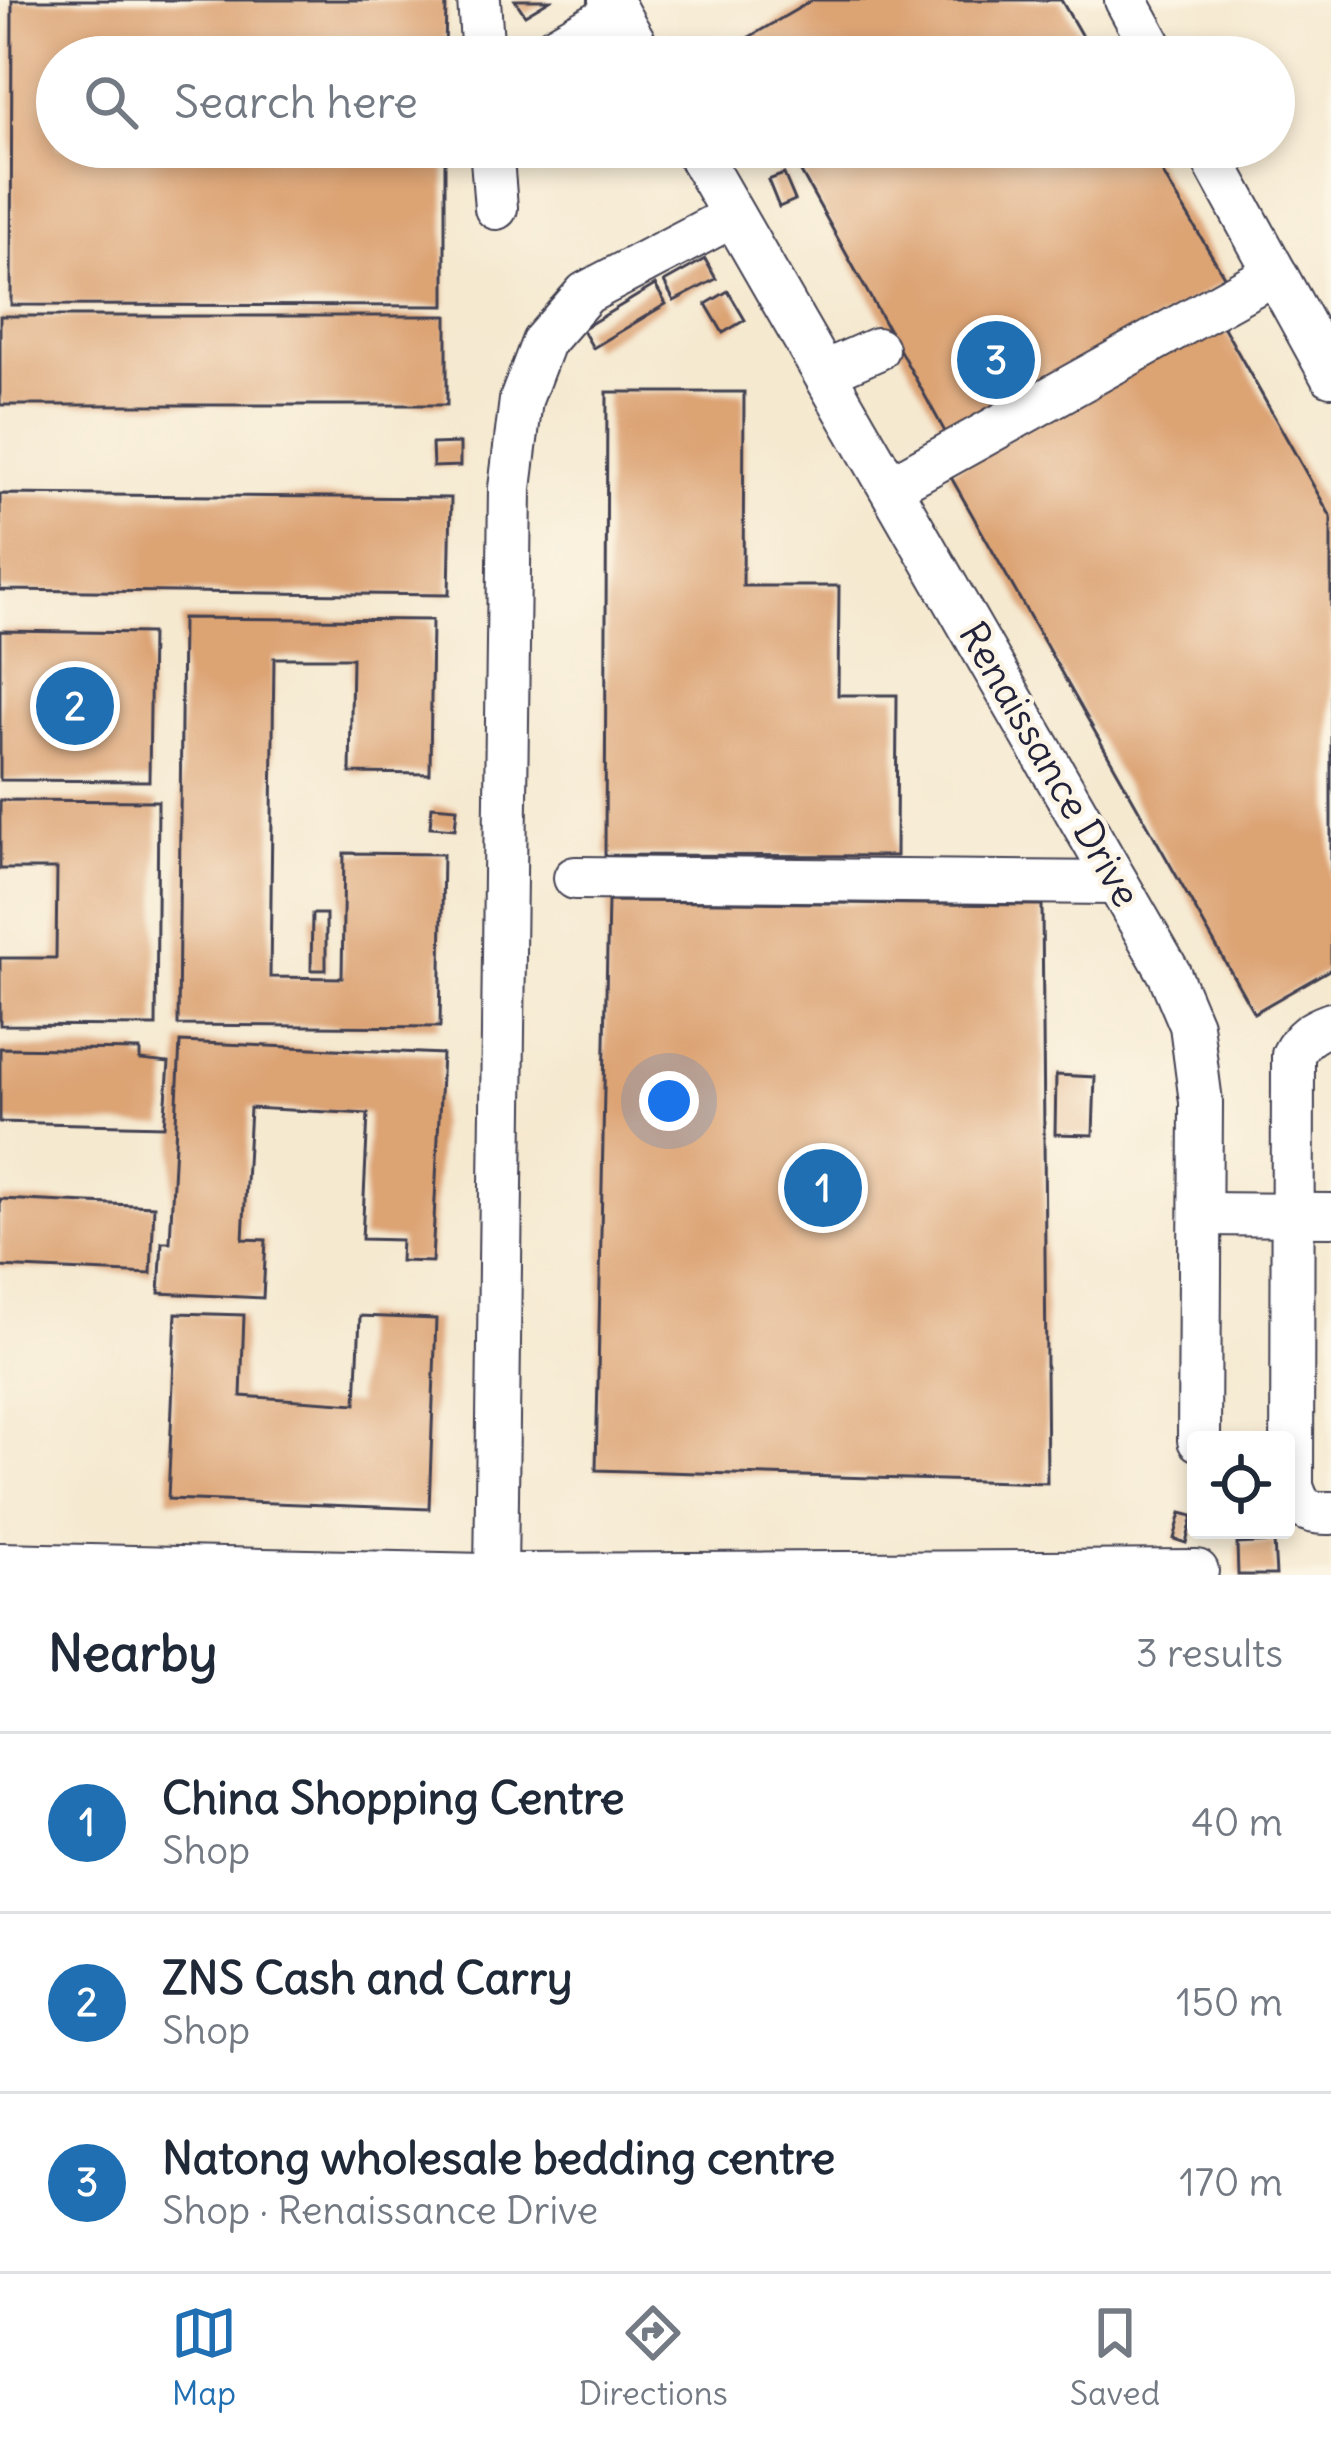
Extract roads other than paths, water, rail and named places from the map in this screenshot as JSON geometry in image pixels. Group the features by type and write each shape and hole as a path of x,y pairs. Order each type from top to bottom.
{"street":[{"path":"479,0 482,36"},
{"path":"1126,0 1146,36"},
{"path":"569,36 614,6 631,36"},
{"path":"493,168 496,208"},
{"name":"Renaissance Drive","path":"706,168 1169,973 1191,1025 1201,1102 1198,1431"},
{"path":"1218,168 1331,375"},
{"path":"496,1575 511,488 521,400 543,342 586,293 733,216"},
{"path":"890,487 1275,273"},
{"path":"825,372 878,349"},
{"path":"575,878 1118,883"},
{"path":"1331,1024 1312,1030 1293,1055 1312,1214 1292,1486 1298,1504 1311,1514 1331,1513"},
{"path":"1202,1214 1312,1214"},
{"path":"514,1575 1197,1559"},
{"path":"0,1564 487,1575"}],"place":[{"name":"Natong wholesale bedding centre","path":"996,360"},
{"name":"ZNS Cash and Carry","path":"75,706"},
{"name":"China Shopping Centre","path":"823,1188"}]}
